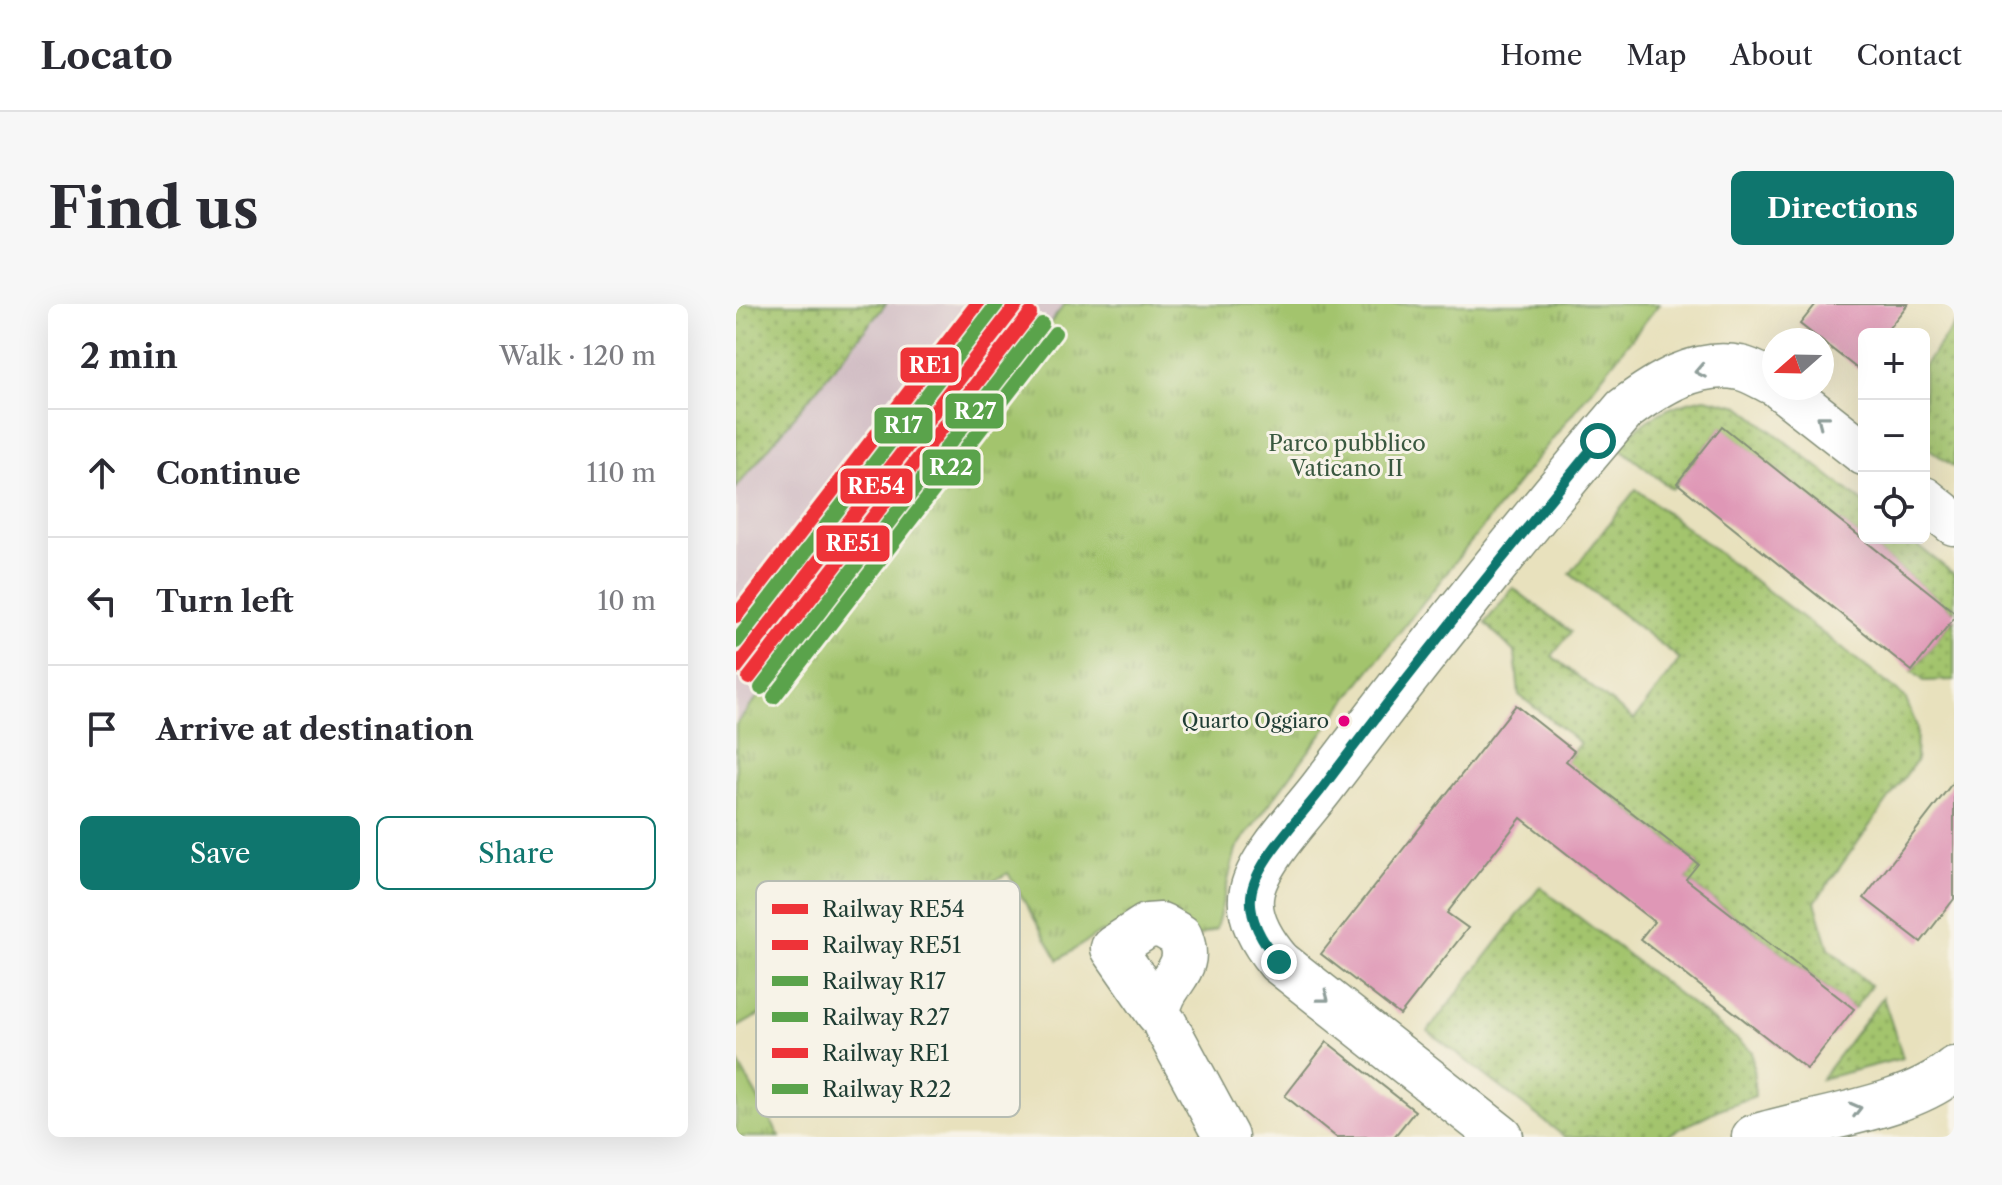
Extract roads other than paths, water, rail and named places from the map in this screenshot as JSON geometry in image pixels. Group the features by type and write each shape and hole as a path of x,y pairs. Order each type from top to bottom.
{"street":[{"path":"1501,1137 1279,962 1264,944 1253,920 1252,891 1268,859 1386,701 1625,409 1663,381 1702,369 1739,368 1762,378"},
{"path":"1796,400 1858,448"},
{"path":"1930,504 1954,523"},
{"path":"1161,1019 1226,1137"},
{"path":"1754,1137 1901,1098 1944,1078 1954,1069"}],"rail line":[{"name":"RE1","path":"736,616 977,304"},
{"name":"R17","path":"736,642 997,304"},
{"name":"RE54","path":"736,668 1017,304"},
{"name":"RE51","path":"749,678 1030,314"},
{"name":"R27","path":"761,688 1042,324"},
{"name":"R22","path":"774,697 1055,333"}],"place":[{"name":"Quarto Oggiaro","path":"1344,721"}],"park label":[{"name":"Parco pubblico Vaticano II","path":"1347,456"}]}
